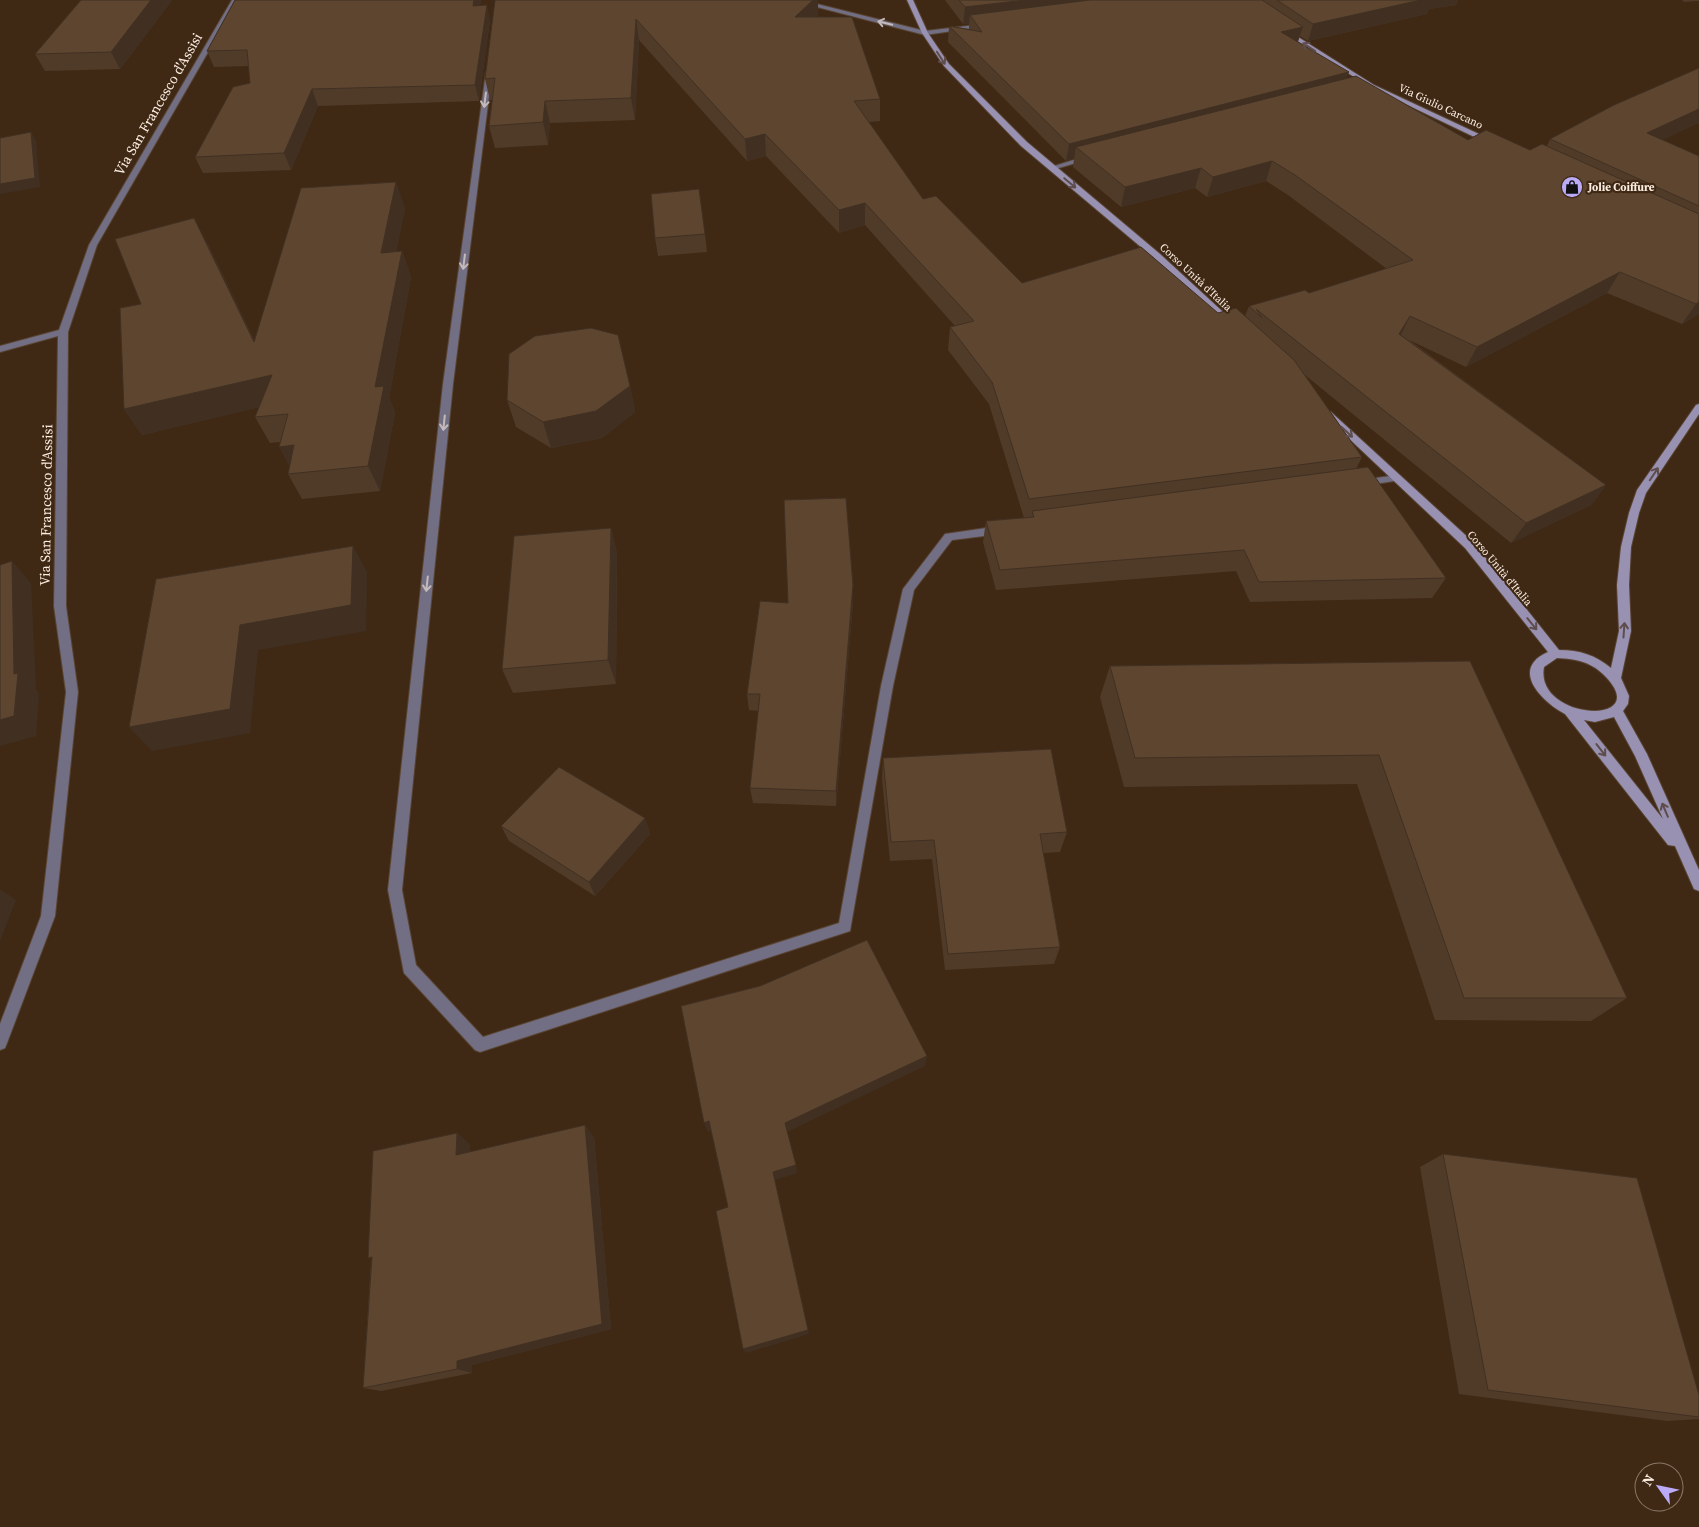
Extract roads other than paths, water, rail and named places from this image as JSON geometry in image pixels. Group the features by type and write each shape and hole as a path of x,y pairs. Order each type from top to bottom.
{"main road":[{"name":"Corso Unità d'Italia","path":"910,0 925,33 946,65 1024,144 1157,256 1237,330"},
{"name":"Via Giulio Carcano","path":"1279,27 1336,65 1372,86 1504,147"},
{"name":"Corso Unità d'Italia","path":"1317,404 1469,545 1556,654"},
{"path":"1616,678 1625,631 1623,584 1626,547 1634,513 1641,493 1699,407"},
{"path":"1556,654 1572,654 1588,658 1603,666 1616,678 1623,689 1623,702 1617,711 1604,717 1588,717 1570,712 1556,704 1543,691 1536,677 1537,667 1544,659 1556,654"},
{"path":"1617,711 1641,754 1684,855 1699,885"},
{"path":"1570,712 1684,855"}],"street":[{"name":"Via San Francesco d'Assisi","path":"0,1043 48,916 72,692 60,606 63,332 94,245 236,0"},
{"path":"793,0 925,33 994,24"},
{"path":"491,59 448,384 395,890 409,968 480,1045 845,926 888,686 909,590 949,537 1007,529"},
{"path":"1363,88 1372,86"},
{"path":"1052,168 1100,156"},
{"path":"0,349 63,332"},
{"path":"1348,484 1397,478"}],"place":[{"name":"Jolie Coiffure","path":"1572,187"}]}
